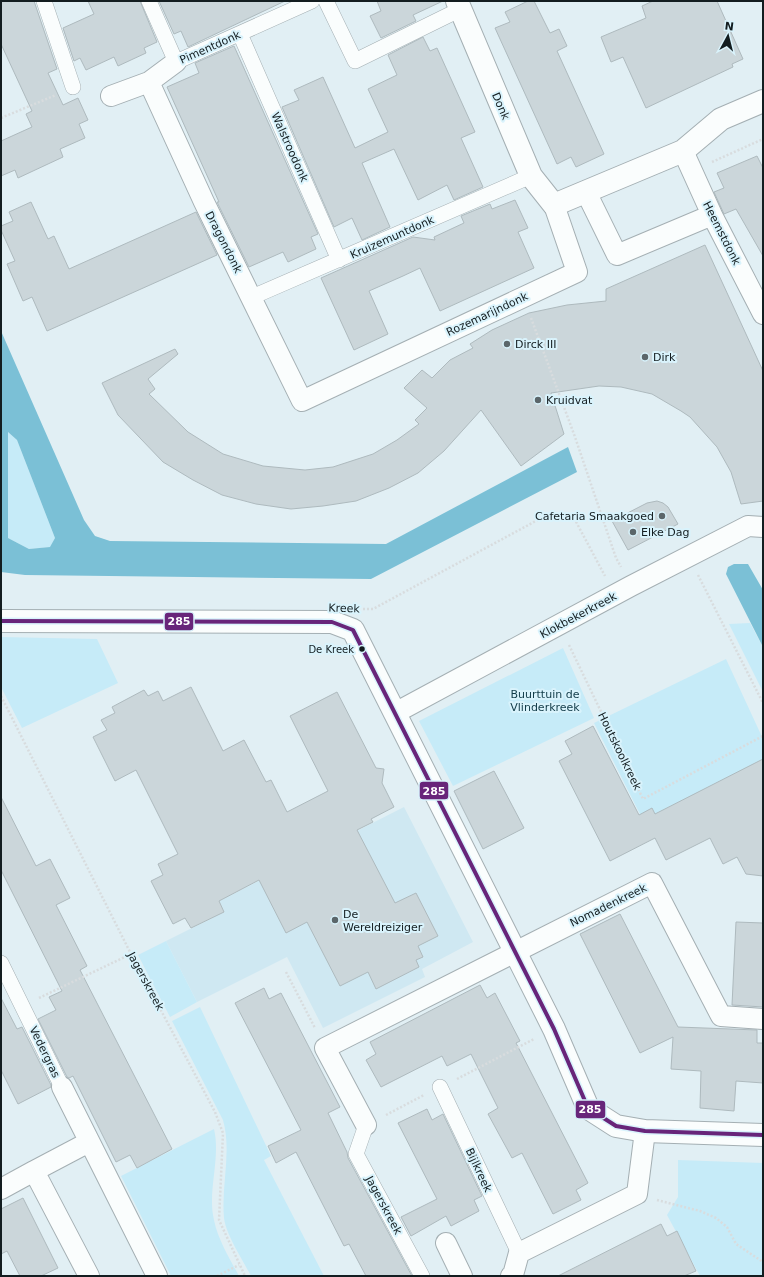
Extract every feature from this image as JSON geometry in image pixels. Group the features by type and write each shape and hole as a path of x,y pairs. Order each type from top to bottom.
{"street":[{"path":"44,1 73,87"},
{"path":"149,1 176,62"},
{"name":"Pimentdonk","path":"111,96 149,82 176,62 312,1"},
{"path":"326,1 355,61 463,4"},
{"name":"Donk","path":"463,4 531,176 554,206"},
{"name":"Walstroodonk","path":"240,34 339,260"},
{"name":"Dragondonk","path":"149,82 204,202 252,297 302,402"},
{"path":"554,206 684,151 721,119 763,101"},
{"name":"Heemstdonk","path":"684,151 712,215 763,314"},
{"name":"Kruizemuntdonk","path":"252,297 531,176"},
{"path":"586,192 617,255 712,215"},
{"name":"Rozemarijndonk","path":"302,402 577,272 554,206"},
{"name":"Klokbekerkreek","path":"395,713 748,526 763,527"},
{"name":"Kreek","path":"1,621 332,622 353,630 554,1028 588,1108 616,1126 645,1132 763,1135"},
{"name":"Nomadenkreek","path":"515,951 652,883 721,1016 763,1019"},
{"path":"366,1125 325,1048 515,951"},
{"name":"Vedergras","path":"1,963 157,1276"},
{"name":"Bijlkreek","path":"440,1087 519,1254"},
{"name":"Jagerskreek","path":"366,1125 356,1154 422,1276"},
{"path":"511,1276 513,1275 519,1254 638,1194 645,1132"},
{"path":"1,1189 89,1142"},
{"path":"34,1171 89,1276"},
{"path":"446,1243 462,1276"}],"path":[{"path":"1,118 73,87"},
{"path":"692,171 763,139"},
{"path":"525,296 616,558 623,591"},
{"name":"Kreek","path":"357,608 372,609 545,516 558,512 567,514 574,518 623,591"},
{"path":"688,557 763,703"},
{"name":"Houtskoolkreek","path":"559,625 643,799 763,736"},
{"name":"Jagerskreek","path":"1,696 132,954 215,1112 223,1133 219,1220 245,1276"},
{"path":"23,1006 132,954"},
{"path":"286,972 325,1048"},
{"path":"366,1125 554,1028"},
{"path":"638,1194 700,1211 716,1218 727,1227 736,1244 763,1262"},
{"path":"217,1276 239,1265"}],"shaded area":[{"name":"De Wereldreiziger","path":"404,807 473,942 422,969 425,977 323,1028 287,957 197,1002 166,941 224,912 219,901"}],"green space":[{"path":"8,432 17,440 55,538 51,547 29,549 8,538"},
{"path":"750,623 763,647 763,692 729,624"},
{"path":"1,637 97,639 118,683 22,728 1,687"},
{"name":"Buurttuin de Vlinderkreek","path":"563,648 594,718 453,786 419,721"},
{"path":"726,659 763,739 763,759 644,822 594,723"},
{"path":"166,941 197,1002 170,1017 138,955"},
{"path":"200,1007 271,1156 264,1160 324,1276 251,1276 231,1240 225,1225 223,1206 227,1144 223,1120 172,1021"},
{"path":"214,1129 216,1152 212,1209 221,1242 239,1276 171,1276 121,1176"},
{"path":"678,1160 763,1163 763,1276 700,1276 667,1215 678,1197"}],"water":[{"path":"1,331 84,520 95,536 110,541 386,544 568,447 577,472 371,579 25,575 1,572","holes":["8,432 17,440 55,538 50,547 29,549 8,538"]},
{"path":"734,564 748,564 763,590 763,647 726,574 728,567"}],"building":[{"path":"1,1 34,1 57,69 48,73 63,105 78,98 88,120 79,124 85,138 60,149 63,157 18,178 15,170 1,176 1,141 32,127 26,114 32,111 1,44"},
{"path":"88,1 140,1 157,42 144,48 146,53 118,66 114,57 86,70 80,58 74,61 63,28 94,14"},
{"path":"159,1 285,1 188,47 181,31 174,34"},
{"path":"377,1 443,1 413,15 416,21 381,38 370,16 381,11"},
{"path":"528,1 534,1 550,33 559,29 567,46 557,51 604,154 576,167 571,157 557,164 495,28 510,22 505,12"},
{"path":"653,1 717,1 743,59 732,64 733,67 646,108 623,57 611,62 601,37 646,18 642,6"},
{"path":"423,37 430,51 437,48 475,132 461,138 483,187 454,200 447,185 418,200 394,149 362,163 390,227 362,240 352,218 334,227 282,107 299,100 294,90 323,77 355,148 388,132 368,89 397,75 388,55"},
{"path":"234,46 318,234 311,237 316,249 288,262 283,252 249,267 217,202 219,202 167,87 199,73 195,63"},
{"path":"757,156 763,168 763,256 736,209 724,214 714,192 724,188 717,173"},
{"path":"515,200 528,228 518,232 534,268 440,311 420,268 369,291 388,334 354,350 321,278 413,237 435,240 434,237 464,223 461,216 490,204 492,209"},
{"path":"31,202 48,239 54,236 69,269 196,212 217,255 47,331 32,297 23,301 7,264 15,261 1,230 1,226 13,221 9,212"},
{"path":"705,245 763,371 763,501 741,504 731,472 717,447 690,417 652,394 621,387 599,386 551,393 564,434 521,466 481,410 444,451 418,473 389,488 356,501 323,506 291,509 256,504 222,495 163,462 118,415 102,383 175,349 178,354 148,379 155,389 149,394 188,432 223,454 263,466 305,470 333,467 373,454 397,440 419,424 415,420 427,408 404,388 422,370 432,378 450,360 473,348 470,344 492,330 529,313 567,305 606,301 606,289"},
{"path":"657,501 668,507 678,524 628,550 612,521 647,503"},
{"path":"191,687 223,751 244,740 266,782 271,780 287,812 328,791 290,716 337,692 376,768 384,769 382,783 394,807 371,819 373,822 357,830 395,903 416,893 438,936 418,946 423,957 416,960 419,967 376,989 368,972 340,986 307,922 286,933 259,880 219,901 224,912 191,928 185,918 173,924 151,881 163,875 158,864 178,854 136,770 115,781 93,737 107,730 101,720 115,713 112,707 144,690 148,696 158,691 163,701"},
{"path":"593,726 639,815 652,808 655,814 763,759 763,876 746,874 737,857 723,864 710,838 666,860 655,838 610,861 559,761 572,754 565,741"},
{"path":"494,771 524,828 483,849 454,791"},
{"path":"1,797 36,866 50,859 70,898 56,905 87,966 80,970 172,1149 137,1168 130,1155 116,1162 73,1076 69,1078 67,1077 38,1019 56,1010 49,997 62,991 1,870"},
{"path":"620,914 678,1027 757,1030 757,1043 763,1043 763,1083 736,1081 734,1111 700,1108 701,1071 671,1069 673,1037 640,1053 580,934"},
{"path":"736,922 763,923 763,1007 732,1005"},
{"path":"480,985 487,998 495,993 520,1041 516,1043 588,1183 576,1190 581,1200 553,1214 522,1153 512,1158 488,1114 498,1108 471,1054 447,1066 442,1056 381,1087 366,1060 376,1054 370,1042"},
{"path":"264,988 269,999 281,993 340,1107 328,1113 347,1152 348,1158 412,1276 366,1276 349,1244 344,1246 296,1152 276,1163 268,1146 301,1130 235,1003"},
{"path":"1,998 17,1029 22,1027 51,1085 51,1087 18,1104 1,1070"},
{"path":"427,1109 432,1120 443,1114 482,1196 474,1200 479,1211 451,1226 446,1216 411,1236 401,1217 437,1199 398,1123"},
{"path":"23,1198 58,1268 41,1276 20,1276 7,1251 1,1254 1,1209"},
{"path":"661,1224 667,1236 677,1231 696,1271 684,1276 558,1276"}],"transit line":[{"name":"285","path":"1,621 332,622 353,630 554,1029 588,1108 616,1126 645,1131 763,1135"}],"place":[{"name":"Dirck III","path":"507,344"},
{"name":"Dirk","path":"645,357"},
{"name":"Kruidvat","path":"538,400"},
{"name":"Cafetaria Smaakgoed","path":"662,516"},
{"name":"Elke Dag","path":"633,532"},
{"name":"De Kreek","path":"362,649"},
{"name":"De Wereldreiziger","path":"335,920"}]}
